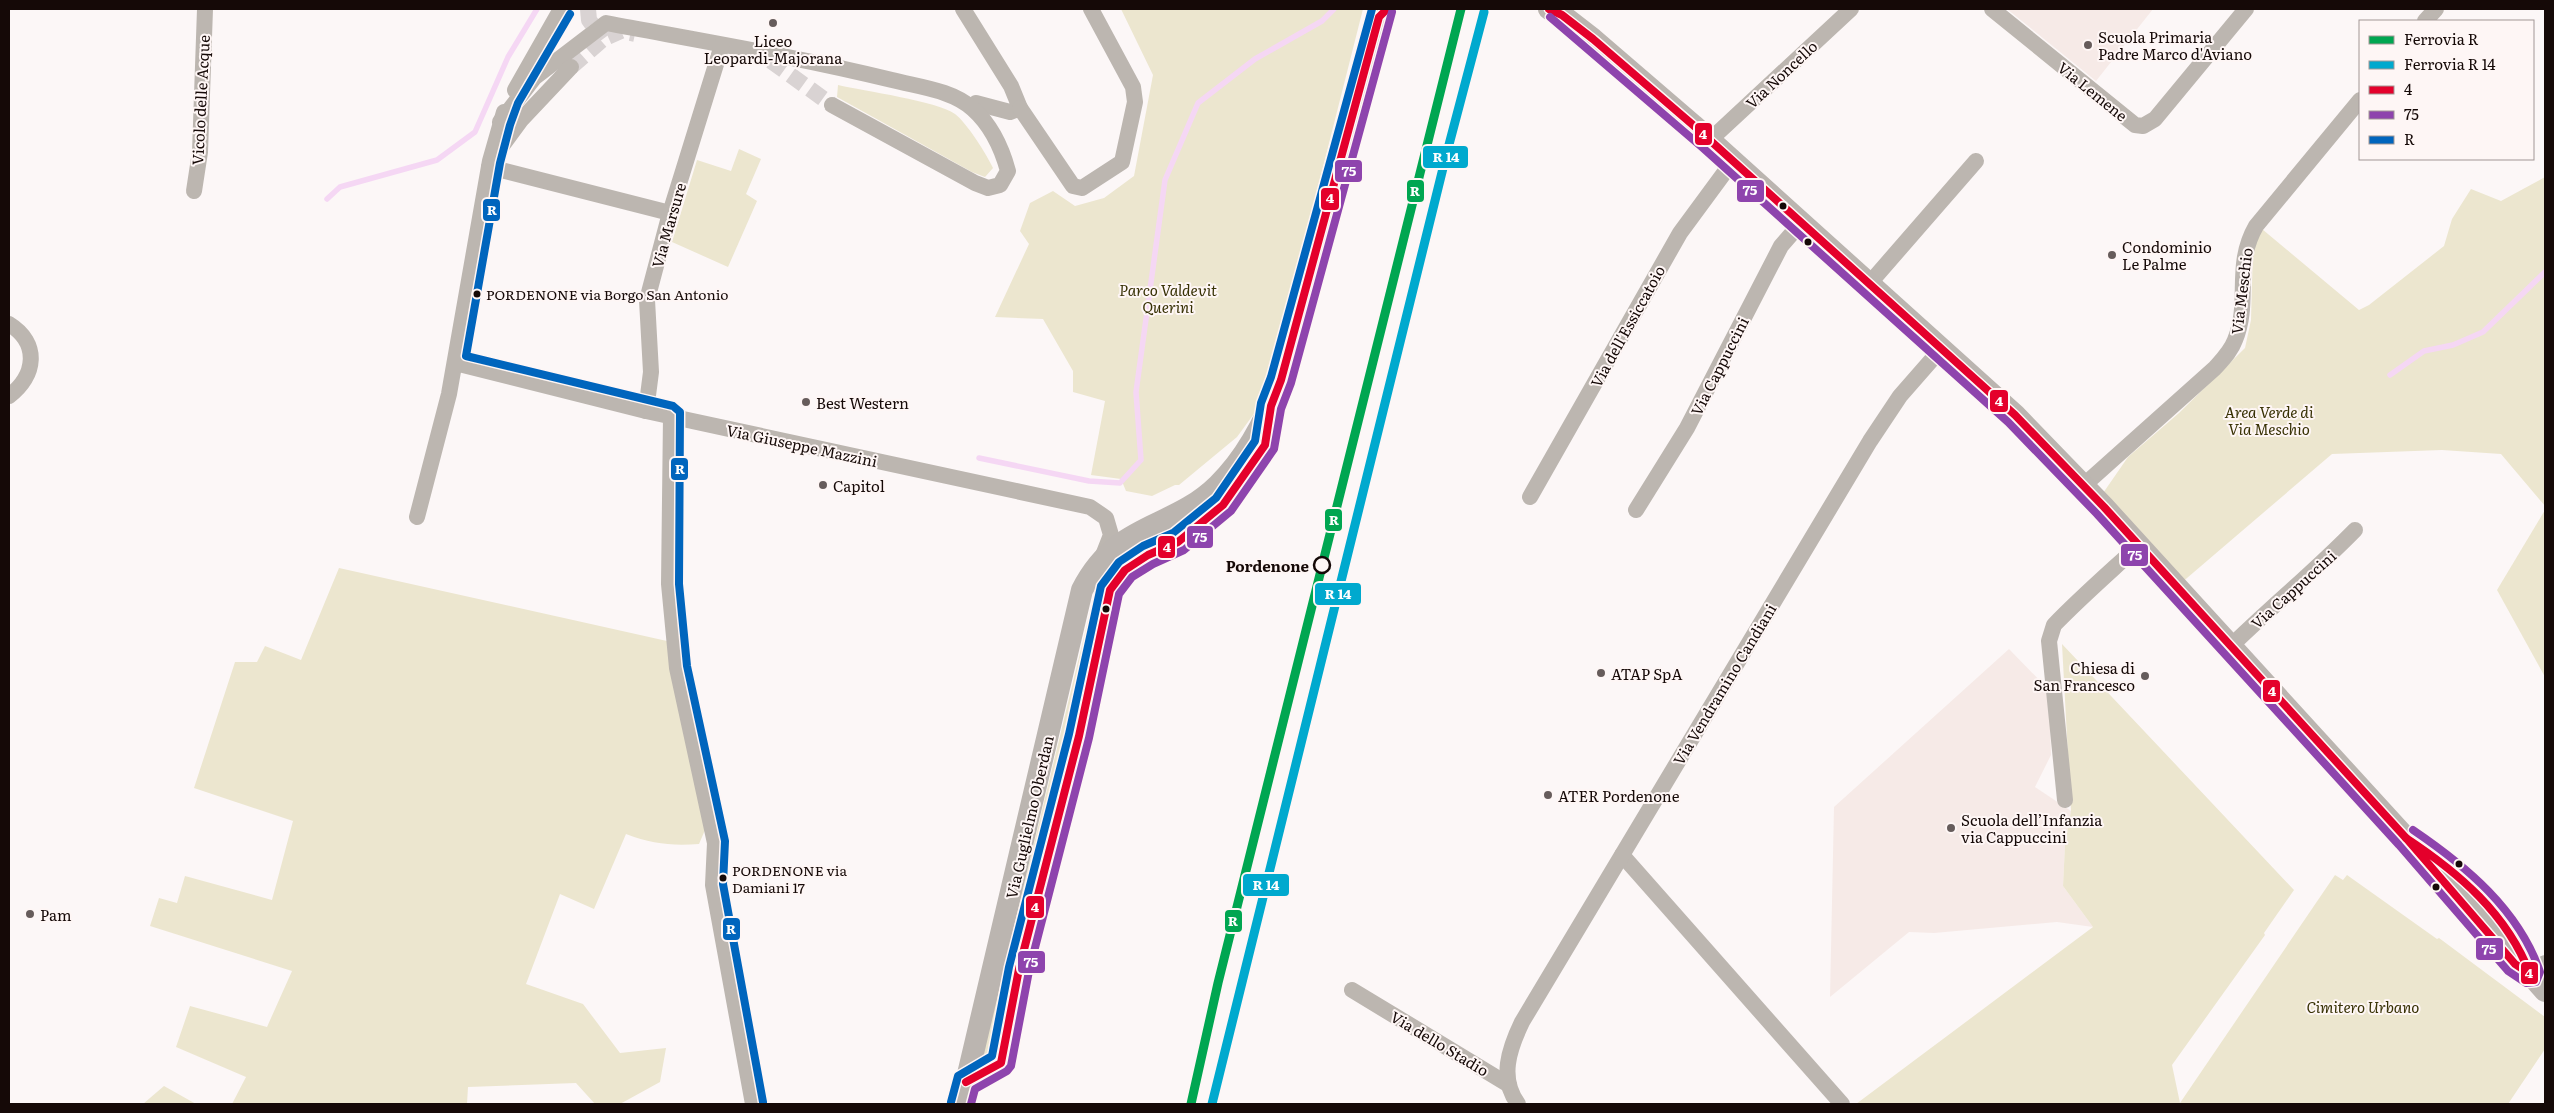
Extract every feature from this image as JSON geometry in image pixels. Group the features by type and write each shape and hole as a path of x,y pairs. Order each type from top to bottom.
{"main road":[{"path":"1560,10 1710,140 2015,415 2083,486 2406,838 2474,914 2515,964 2538,968 2545,991"},
{"name":"Via Guglielmo Oberdan","path":"960,1104 1082,590 1092,571 1120,542 1190,506 1218,485 1242,456 1271,406 1283,371 1383,11"}],"street":[{"name":"Vicolo delle Acque","path":"194,191 200,152 205,9"},
{"path":"417,517 455,364 490,164 500,122 509,99 560,9"},
{"path":"963,9 1011,86 1020,108 1073,186 1082,188 1122,162 1135,102 1133,87 1091,9"},
{"name":"Via Noncello","path":"1710,140 1851,9"},
{"name":"Via Lemene","path":"1992,9 2135,125 2143,126 2155,119 2246,9"},
{"path":"2426,20 2436,9"},
{"path":"500,122 534,78 606,23 864,73 950,94 973,109 990,130 1003,154 1008,171 1000,185 988,188 975,183 832,105"},
{"name":"Via Marsure","path":"646,411 651,372 647,300 670,213 718,64 722,45"},
{"path":"490,164 521,120 571,67"},
{"name":"Via Meschio","path":"2083,486 2215,368 2229,352 2240,326 2243,298 2242,268 2249,238 2256,226 2359,101"},
{"path":"976,103 1010,112 1020,108"},
{"name":"Via dell'Essiccatoio","path":"1530,498 1680,233 1733,161"},
{"path":"1869,284 1976,161"},
{"path":"490,164 670,213"},
{"name":"Via Cappuccini","path":"1636,510 1687,428 1781,246 1801,223"},
{"path":"9,324 22,335 30,353 28,376 22,386 9,396"},
{"name":"Via Vendramino Candiani","path":"1509,1086 1506,1061 1518,1029 1875,432 1900,396 1942,348"},
{"name":"Via Giuseppe Mazzini","path":"455,364 646,411 1090,507 1106,518 1110,535 1102,559"},
{"path":"671,416 669,584 677,668 714,843 713,885 753,1104"},
{"name":"Via Cappuccini","path":"2230,648 2277,601 2321,565 2355,530"},
{"path":"2066,800 2049,641 2051,633 2054,625 2098,580 2108,574 2138,546"},
{"path":"1622,855 1842,1104"},
{"name":"Via dello Stadio","path":"1352,990 1509,1086"},
{"path":"1509,1086 1518,1104"}],"shaded area":[{"name":"Scuola Primaria Padre Marco d'Aviano","path":"2007,9 2153,9 2096,81"},
{"name":"Scuola dell’Infanzia via Cappuccini","path":"2009,649 2049,690 2051,755 2035,787 2071,811 2065,845 2063,886 2093,927 2057,922 1934,933 1909,932 1830,997 1834,807"}],"green space":[{"name":"Parco Valdevit Querini","path":"1121,9 1363,9 1264,400 1237,437 1179,485 1175,485 1152,496 1126,491 1121,479 1091,475 1105,401 1073,392 1073,371 1043,319 995,317 1029,244 1020,231 1030,203 1053,191 1075,206 1104,198 1134,176 1153,75"},
{"path":"838,85 917,101 946,109 960,118 982,148 993,168 985,177 972,172 837,97"},
{"path":"739,149 761,159 746,194 757,201 728,267 672,242 697,160 731,171"},
{"name":"Area Verde di Via Meschio","path":"2545,177 2545,506 2501,454 2442,450 2332,454 2180,584 2101,496 2128,457 2179,413 2245,348 2251,320 2253,248 2262,229 2359,310 2369,305 2444,246 2452,219 2471,189 2501,201"},
{"path":"2545,510 2545,677 2497,590"},
{"path":"1116,561 1117,565 1102,588 989,1055 983,1054 1097,583"},
{"path":"339,568 667,641 705,830 699,844 689,845 653,842 626,834 594,909 560,894 526,984 583,1004 620,1053 666,1048 660,1082 620,1104 595,1104 576,1083 468,1087 467,1104 232,1104 246,1077 176,1047 190,1006 267,1027 292,971 150,926 159,898 177,903 185,876 272,900 293,821 194,788 235,662 257,662 265,646 301,660"},
{"name":"Cimitero Urbano","path":"2062,644 2294,890 2264,933 2265,935 2172,1065 2180,1103 2335,875 2343,880 2347,875 2437,939 2439,938 2545,1017 2545,1049 2508,1104 1856,1104 2093,927 2063,886 2065,845 2071,811"},
{"path":"164,1086 196,1104 143,1104"}],"waterway":[{"path":"327,199 340,187 437,160 475,132 508,57 537,9"},
{"path":"979,458 1089,481 1120,483 1141,460 1136,392 1165,180 1198,103 1255,59 1322,21 1334,9"},
{"path":"2390,375 2424,351 2453,345 2483,332 2545,272"}],"tunnel":[{"path":"588,9 589,20 603,39"},
{"path":"571,67 603,39 621,31 635,34"},
{"path":"771,61 832,105"}],"rail line":[{"name":"R","path":"1191,1104 1218,983 1461,9"}],"transit line":[{"name":"R","path":"951,1102 958,1076 992,1056 1009,967 1069,734 1101,586 1119,562 1143,546 1173,533 1216,498 1255,441 1261,403 1271,377 1372,9"},
{"name":"4","path":"966,1082 1001,1063 1019,969 1079,736 1110,590 1125,570 1148,555 1178,542 1223,505 1265,445 1271,406 1281,380 1379,17 1387,9"},
{"name":"4","path":"1549,9 1562,15 1593,39 1693,125 2015,415 2104,507 2406,838"},
{"name":"75","path":"971,1104 975,1089 1007,1071 1011,1066 1029,971 1089,738 1119,594 1132,577 1153,564 1184,550 1231,511 1274,449 1281,409 1291,383 1392,12"},
{"path":"1212,1104 1446,156 1484,12"},
{"name":"R","path":"570,14 518,103 510,125 500,163 466,356 673,406 680,412 679,584 687,666 725,841 723,884 763,1102"},
{"name":"75","path":"1550,17 1703,148 2008,422 2097,514 2399,845 2508,971 2526,983 2536,982 2540,972 2531,950 2505,909 2471,874 2413,830"},
{"name":"4","path":"2406,838 2426,851 2462,881 2495,914 2520,952 2530,974 2515,964 2406,838"}],"place":[{"name":"Liceo Leopardi-Majorana","path":"773,23"},
{"name":"Scuola Primaria Padre Marco d'Aviano","path":"2088,45"},
{"name":"Condominio Le Palme","path":"2112,255"},
{"name":"PORDENONE via Borgo San Antonio","path":"477,294"},
{"name":"Best Western","path":"806,402"},
{"name":"Capitol","path":"823,485"},
{"name":"Pordenone","path":"1322,565"},
{"name":"ATAP SpA","path":"1601,673"},
{"name":"Chiesa di San Francesco","path":"2145,676"},
{"name":"ATER Pordenone","path":"1548,795"},
{"name":"Scuola dell’Infanzia via Cappuccini","path":"1951,828"},
{"name":"PORDENONE via Damiani 17","path":"723,878"},
{"name":"Pam","path":"30,914"}]}
